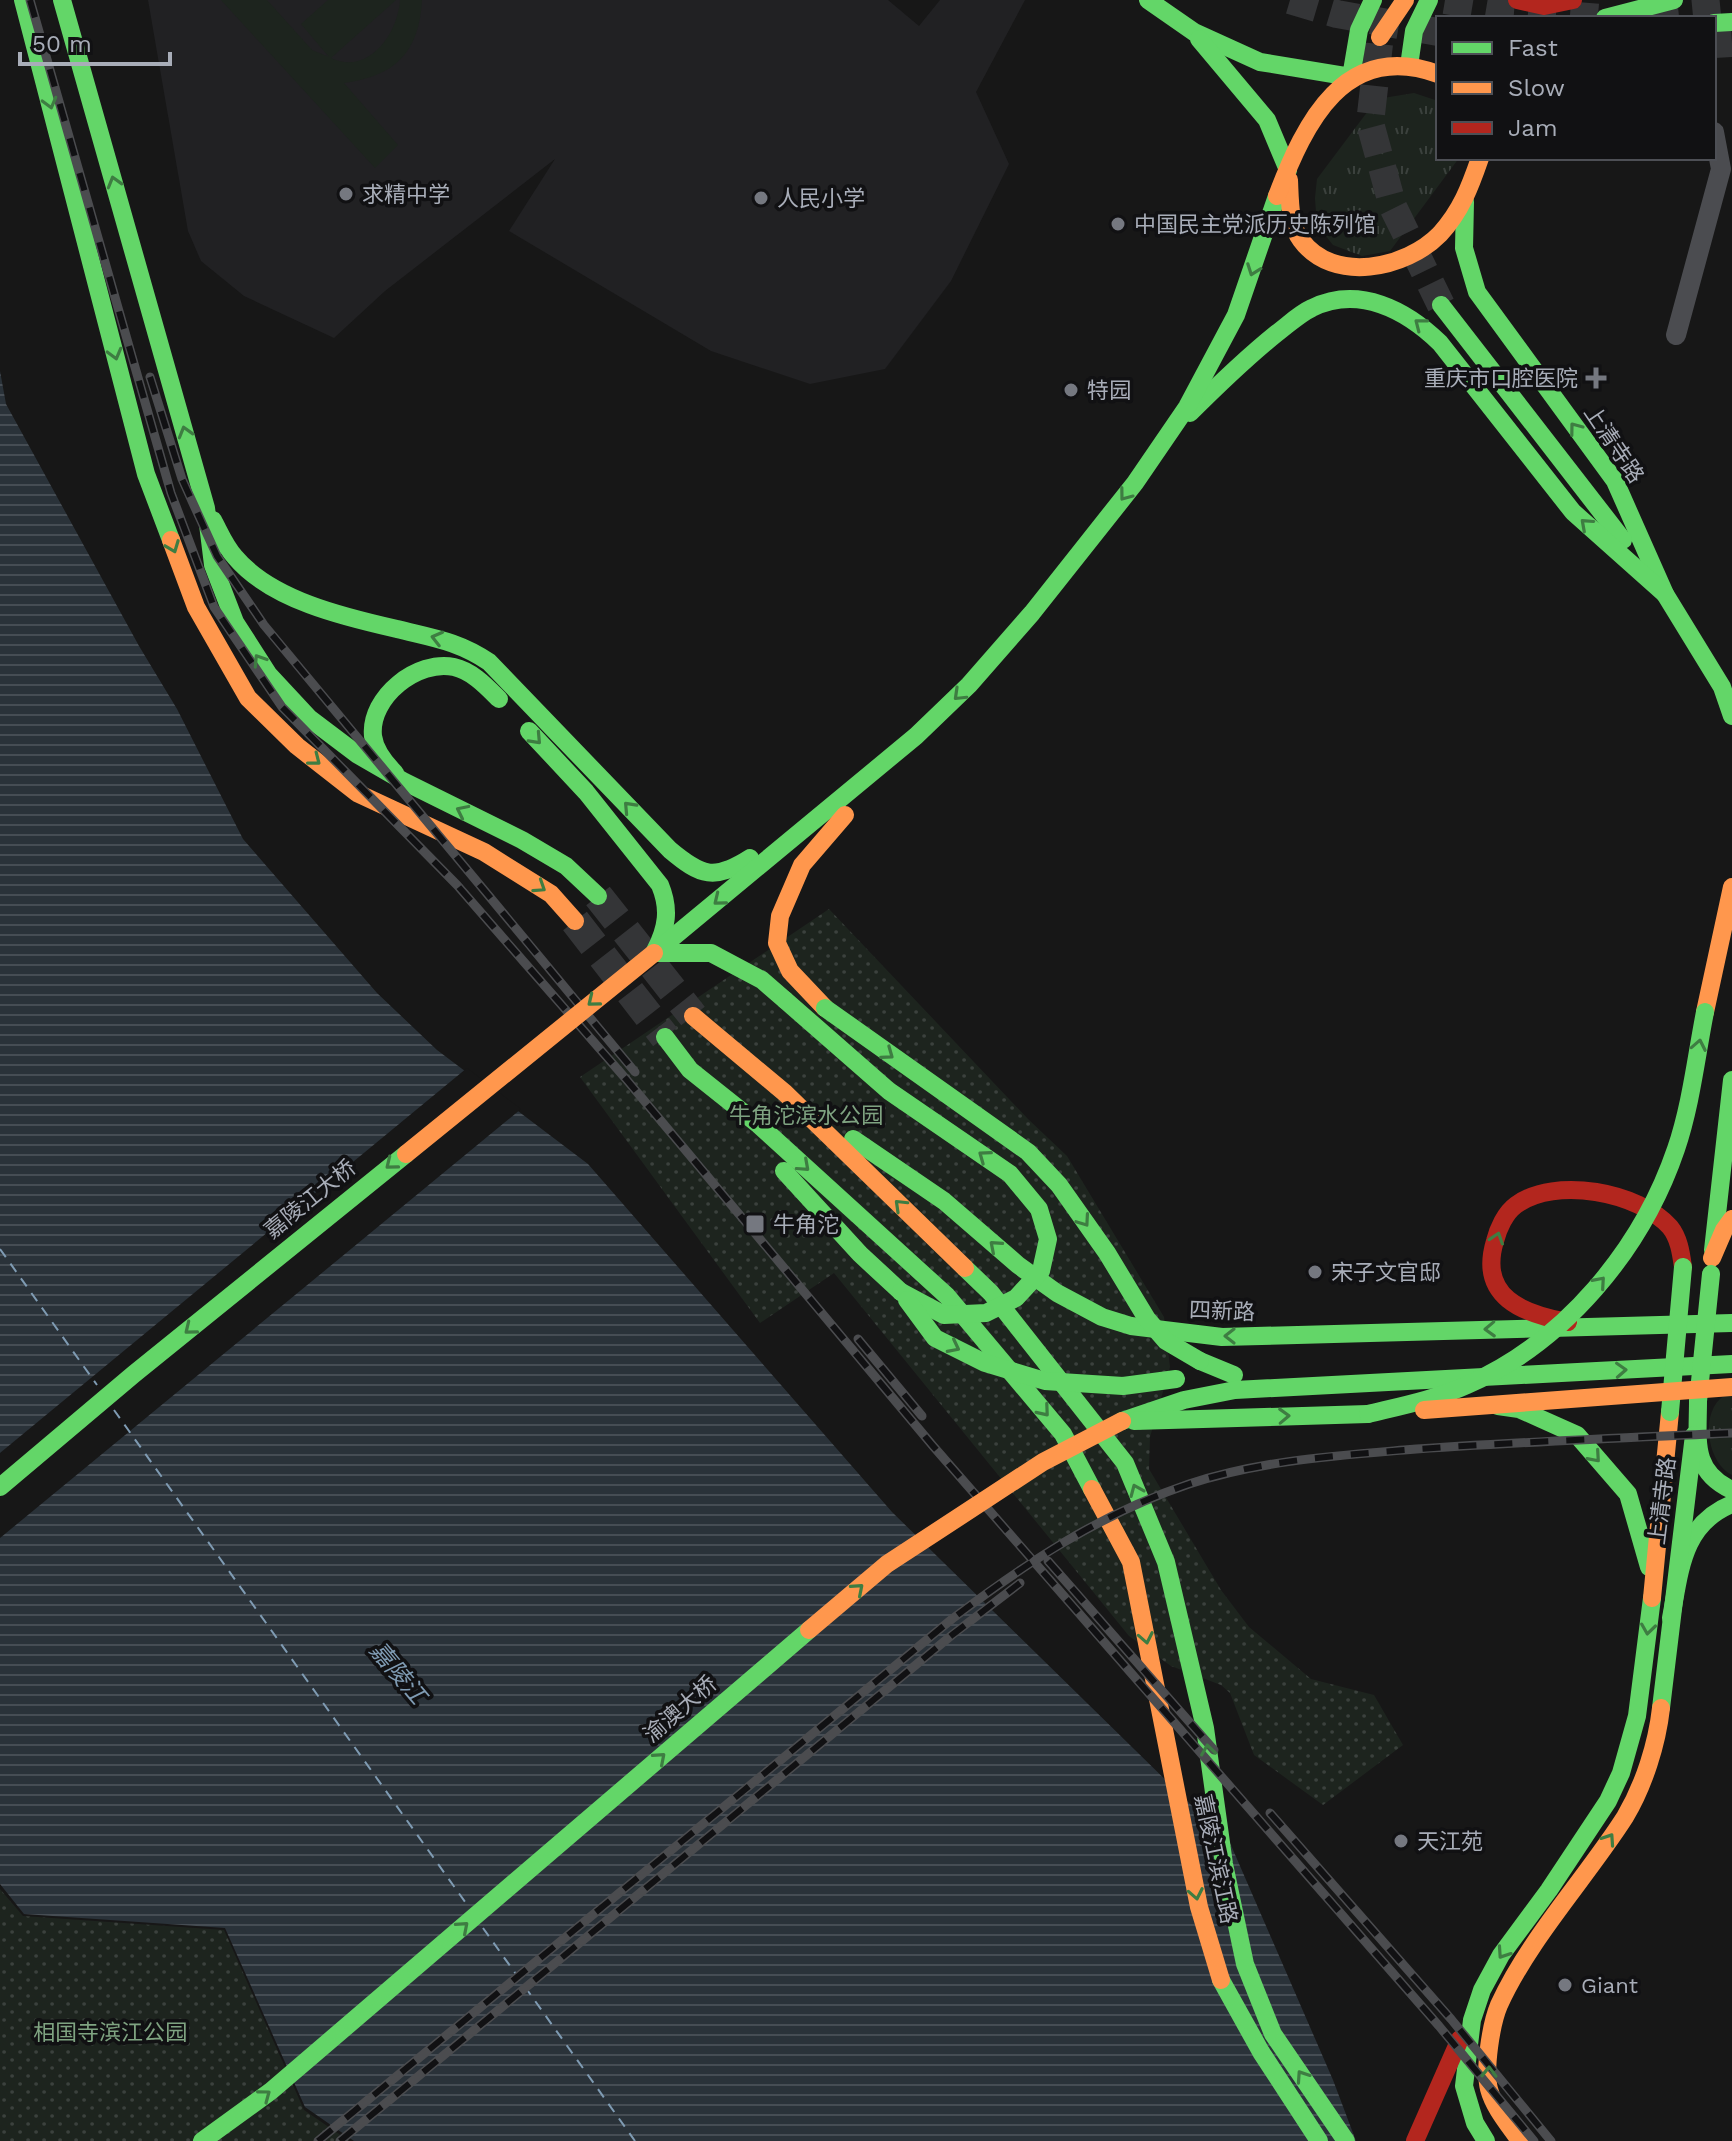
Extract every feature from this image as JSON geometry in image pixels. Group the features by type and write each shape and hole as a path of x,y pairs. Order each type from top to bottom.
{"main road":[{"path":"23,0 146,474 196,607 248,698 297,746 357,793 484,852 551,894 575,921"},
{"path":"62,0 206,508 213,565 235,622 269,675 309,718 358,755 566,866 598,896"},
{"path":"1148,0 1194,32 1260,62 1351,77"},
{"path":"1351,77 1359,30 1373,0"},
{"path":"1380,37 1405,0"},
{"path":"1409,66 1412,33 1429,0"},
{"path":"1517,0 1544,6 1573,0"},
{"path":"1613,16 1674,0"},
{"path":"1194,32 1267,120 1288,170 1291,214 1301,240 1329,264 1368,268 1408,256 1438,236 1465,202 1479,160"},
{"path":"1178,425 1239,308 1288,170 1322,108 1351,77 1385,65 1409,66 1436,73"},
{"name":"上清寺路","path":"1465,202 1464,248 1477,292 1615,481 1665,594 1727,683 1732,716"},
{"path":"1235,1382 1166,1341 1147,1319 1107,1253 1059,1185 1028,1152 825,1008 790,971 777,943 780,916 802,865 896,755 969,685 1035,609 1178,425 1233,371 1297,317 1315,306 1334,300 1354,299 1392,307 1426,328 1573,512 1665,594"},
{"path":"1441,305 1665,594"},
{"path":"206,508 237,561 284,593 321,609 451,642 478,654 500,671 670,850 695,869 708,874 720,875 732,871 896,755"},
{"path":"403,781 382,759 375,745 373,729 386,699 395,687 422,670 437,665 465,671 486,685 586,792 652,872 666,897 668,920 654,953 711,953 762,980 889,1091 1010,1174 1039,1209 1048,1239 1041,1271 1016,1298 986,1313 944,1315 901,1292"},
{"name":"嘉陵江大桥","path":"0,1487 134,1374 896,755"},
{"path":"586,792 662,861 678,880"},
{"path":"1368,1414 1425,1400 1477,1380 1532,1347 1572,1314 1605,1278 1645,1215 1676,1148 1732,887"},
{"path":"678,933 685,901"},
{"path":"693,1016 785,1093"},
{"path":"665,1037 690,1070 860,1254 901,1292 935,1338 985,1363 1045,1381 1123,1386 1176,1379 1367,1384 1732,1364"},
{"name":"嘉陵江滨江路","path":"690,1070 759,1125 947,1296 1063,1434 1131,1562 1199,1907 1221,1981 1261,2052 1319,2141"},
{"name":"上清寺路","path":"1520,2141 1493,2101 1488,2085 1489,2050 1498,2007 1508,1985 1626,1815 1641,1784 1660,1717 1732,1080"},
{"name":"四新路","path":"785,1093 944,1201 1018,1267 1059,1296 1103,1317 1149,1331 1222,1337 1732,1323"},
{"name":"嘉陵江滨江路","path":"785,1093 991,1293 1125,1463 1166,1562 1205,1728 1224,1864 1245,1964 1273,2034 1346,2141"},
{"name":"上清寺路","path":"1482,1990 1501,1955 1608,1801 1621,1773 1637,1716 1654,1583 1683,1267 1679,1245 1670,1227 1655,1213 1630,1201 1581,1190 1554,1190 1533,1195 1515,1206 1493,1244 1490,1270 1496,1289 1510,1303 1529,1313 1596,1326"},
{"path":"1712,1266 1724,1230 1732,1219"},
{"name":"渝澳大桥","path":"202,2141 271,2091 887,1564 1043,1462 1122,1421 1235,1382"},
{"path":"1367,1384 1519,1409 1577,1435 1628,1494 1654,1583"},
{"path":"1122,1421 1368,1414 1732,1387"},
{"path":"1698,1401 1700,1462 1706,1475 1717,1485 1732,1490"},
{"path":"1671,1618 1692,1534 1711,1513 1732,1504"},
{"path":"1415,2141 1482,1990"},
{"path":"1482,1990 1472,2020 1464,2086 1475,2123 1486,2141"}],"street":[{"path":"1676,335 1726,157 1716,136"}],"shaded area":[{"path":"148,0 888,0 919,26 940,0 1025,0 976,92 1009,164 951,281 885,369 810,384 711,351 509,231 555,159 385,291 334,338 244,296 201,261 188,231"}],"green space":[{"path":"221,0 267,0 312,50 329,57 301,24 328,0 396,0 331,58 345,62 369,57 379,48 394,26 400,0 422,0 416,34 401,59 377,75 344,83 398,145 375,168"},
{"path":"1414,93 1436,100 1436,160 1458,160 1390,251 1362,256 1333,245 1317,225 1315,198 1317,179 1377,99"},
{"name":"牛角沱滨水公园","path":"829,909 1028,1119 1067,1156 1164,1317 1170,1367 1150,1437 1149,1469 1221,1590 1249,1627 1311,1679 1374,1695 1403,1745 1323,1805 1254,1755 1230,1693 1221,1685 1171,1666 1129,1636 834,1273 760,1323 580,1077"},
{"path":"1732,1393 1732,1475 1724,1469 1713,1451 1709,1428 1714,1407 1721,1398"},
{"name":"相国寺滨江公园","path":"0,1889 23,1916 224,1930 304,2110 349,2141 0,2141"}],"water":[{"name":"嘉陵江","path":"0,371 6,404 177,709 243,839 377,993 437,1050 588,1164 892,1512 1230,1843 1333,2080 1356,2141 354,2141 305,2107 225,1928 24,1914 0,1884"}],"pier":[{"path":"467,1068 521,1109 0,1538 0,1453"}],"ferry route":[{"path":"0,1249 97,1385"},
{"path":"114,1410 468,1906"},
{"path":"483,1928 635,2141"}],"tunnel":[{"path":"1290,0 1337,14 1436,32"},
{"path":"1445,0 1505,10 1578,16"},
{"path":"1671,16 1732,10"},
{"path":"1716,44 1732,43"},
{"path":"1379,44 1370,123 1393,207 1441,305"},
{"path":"598,896 693,1016"},
{"path":"575,921 665,1037"}],"railway":[{"path":"30,0 171,493 214,607 282,707 457,885 626,1079 933,1446 1439,2026 1534,2141"},
{"path":"150,377 182,479 217,556 264,625 635,1072"},
{"path":"858,1339 922,1416"},
{"path":"318,2141 952,1619 1008,1578 1094,1525 1189,1484 1242,1470 1295,1461 1445,1447 1732,1433"},
{"path":"1048,1561 1214,1750"},
{"path":"340,2141 952,1635 1020,1583"},
{"path":"1270,1813 1451,2019 1551,2141"}],"traffic: fast":[{"path":"23,0 146,474 171,540"},
{"path":"62,0 206,508 213,565 235,622 269,675 309,718 358,755 522,840 566,866 598,896"},
{"path":"1148,0 1194,32 1260,62 1351,77 1359,30 1373,0"},
{"path":"1409,66 1414,31 1429,0"},
{"path":"1613,16 1674,0"},
{"path":"1716,23 1732,22"},
{"path":"1199,39 1267,120 1288,170"},
{"path":"654,953 916,736 969,685 1032,613 1135,483 1187,407 1236,315 1277,196"},
{"path":"1465,202 1464,248 1477,292 1615,481 1665,594 1722,687 1732,716"},
{"path":"1190,413 1254,352 1307,310 1347,299 1381,304 1412,320 1440,343 1573,512 1665,594"},
{"path":"1441,305 1623,540"},
{"path":"213,520 235,557 250,572 288,596 354,619 445,641 489,662 670,850 691,865 699,870 717,872 750,858"},
{"path":"395,773 381,756 373,736 379,708 398,684 426,669 454,667 473,675 499,699"},
{"path":"529,731 586,792 660,885 666,918 655,951"},
{"path":"654,953 711,953 762,980 785,1000"},
{"path":"785,1000 889,1091 1010,1174 1039,1209 1048,1239 1041,1271 1016,1298 986,1313 944,1315 901,1292"},
{"path":"825,1008 1028,1152 1059,1185 1107,1253 1147,1319 1166,1341 1200,1361"},
{"path":"1368,1414 1443,1394 1503,1367 1567,1318 1596,1288 1643,1222 1676,1149 1705,1012"},
{"path":"665,1037 690,1070 759,1125 947,1296 1063,1434 1092,1489"},
{"path":"1713,1250 1732,1080"},
{"path":"853,1139 944,1201 1018,1265 1057,1293 1102,1317 1131,1326 1222,1337 1732,1323"},
{"path":"0,1487 406,1154"},
{"path":"784,1171 860,1254 901,1292"},
{"path":"1670,1412 1683,1267"},
{"path":"965,1268 991,1293 1125,1463 1166,1562 1205,1728 1224,1864 1245,1964 1273,2034 1346,2141"},
{"path":"1698,1401 1711,1274"},
{"path":"907,1300 935,1338 985,1363 1045,1381 1123,1386 1176,1379"},
{"path":"1200,1361 1234,1375"},
{"path":"1122,1421 1184,1400 1235,1390 1732,1364"},
{"path":"1698,1401 1698,1441 1703,1464 1709,1474 1732,1490"},
{"path":"1498,1406 1519,1409 1577,1435 1628,1494 1649,1567"},
{"path":"1134,1421 1368,1414"},
{"path":"1661,1708 1694,1435"},
{"path":"1671,1618 1681,1567 1693,1536 1715,1513 1732,1504"},
{"path":"1486,2141 1475,2123 1464,2086 1472,2020 1482,1990 1501,1955 1608,1801 1621,1773 1637,1716 1652,1598"},
{"path":"202,2141 271,2091 809,1630"},
{"path":"1221,1980 1261,2052 1319,2141"}],"traffic: slow":[{"path":"1380,37 1405,0"},
{"path":"1277,196 1301,141 1333,94 1354,78 1378,68 1406,66 1436,74"},
{"path":"1289,180 1292,219 1301,240 1315,254 1331,263 1370,267 1408,256 1440,234 1464,198 1479,160"},
{"path":"171,540 196,607 248,698 297,746 357,793 484,852 551,894 575,921"},
{"path":"825,1008 790,971 777,943 780,916 802,865 845,815"},
{"path":"1705,1012 1732,887"},
{"path":"406,1154 654,953"},
{"path":"693,1016 785,1093 965,1268"},
{"path":"1712,1258 1732,1219"},
{"path":"1424,1410 1732,1387"},
{"path":"1652,1598 1670,1412"},
{"path":"809,1630 887,1564 1043,1462 1122,1421"},
{"path":"1092,1489 1131,1562 1199,1907 1221,1980"},
{"path":"1520,2141 1498,2110 1489,2089 1488,2059 1496,2013 1526,1956 1632,1805 1649,1764 1661,1708"}],"traffic: jam":[{"path":"1517,0 1544,6 1573,0"},
{"path":"1568,1322 1521,1308 1508,1300 1493,1276 1491,1260 1502,1222 1516,1205 1533,1196 1574,1190 1618,1197 1638,1205 1656,1215 1673,1231 1683,1267"},
{"path":"1415,2141 1460,2039"}],"place":[{"name":"求精中学","path":"346,194"},
{"name":"人民小学","path":"761,198"},
{"name":"中国民主党派历史陈列馆","path":"1118,224"},
{"name":"重庆市口腔医院","path":"1596,378"},
{"name":"特园","path":"1071,390"},
{"name":"牛角沱","path":"755,1224"},
{"name":"宋子文官邸","path":"1315,1272"},
{"name":"天江苑","path":"1401,1841"},
{"name":"Giant","path":"1565,1985"}]}
